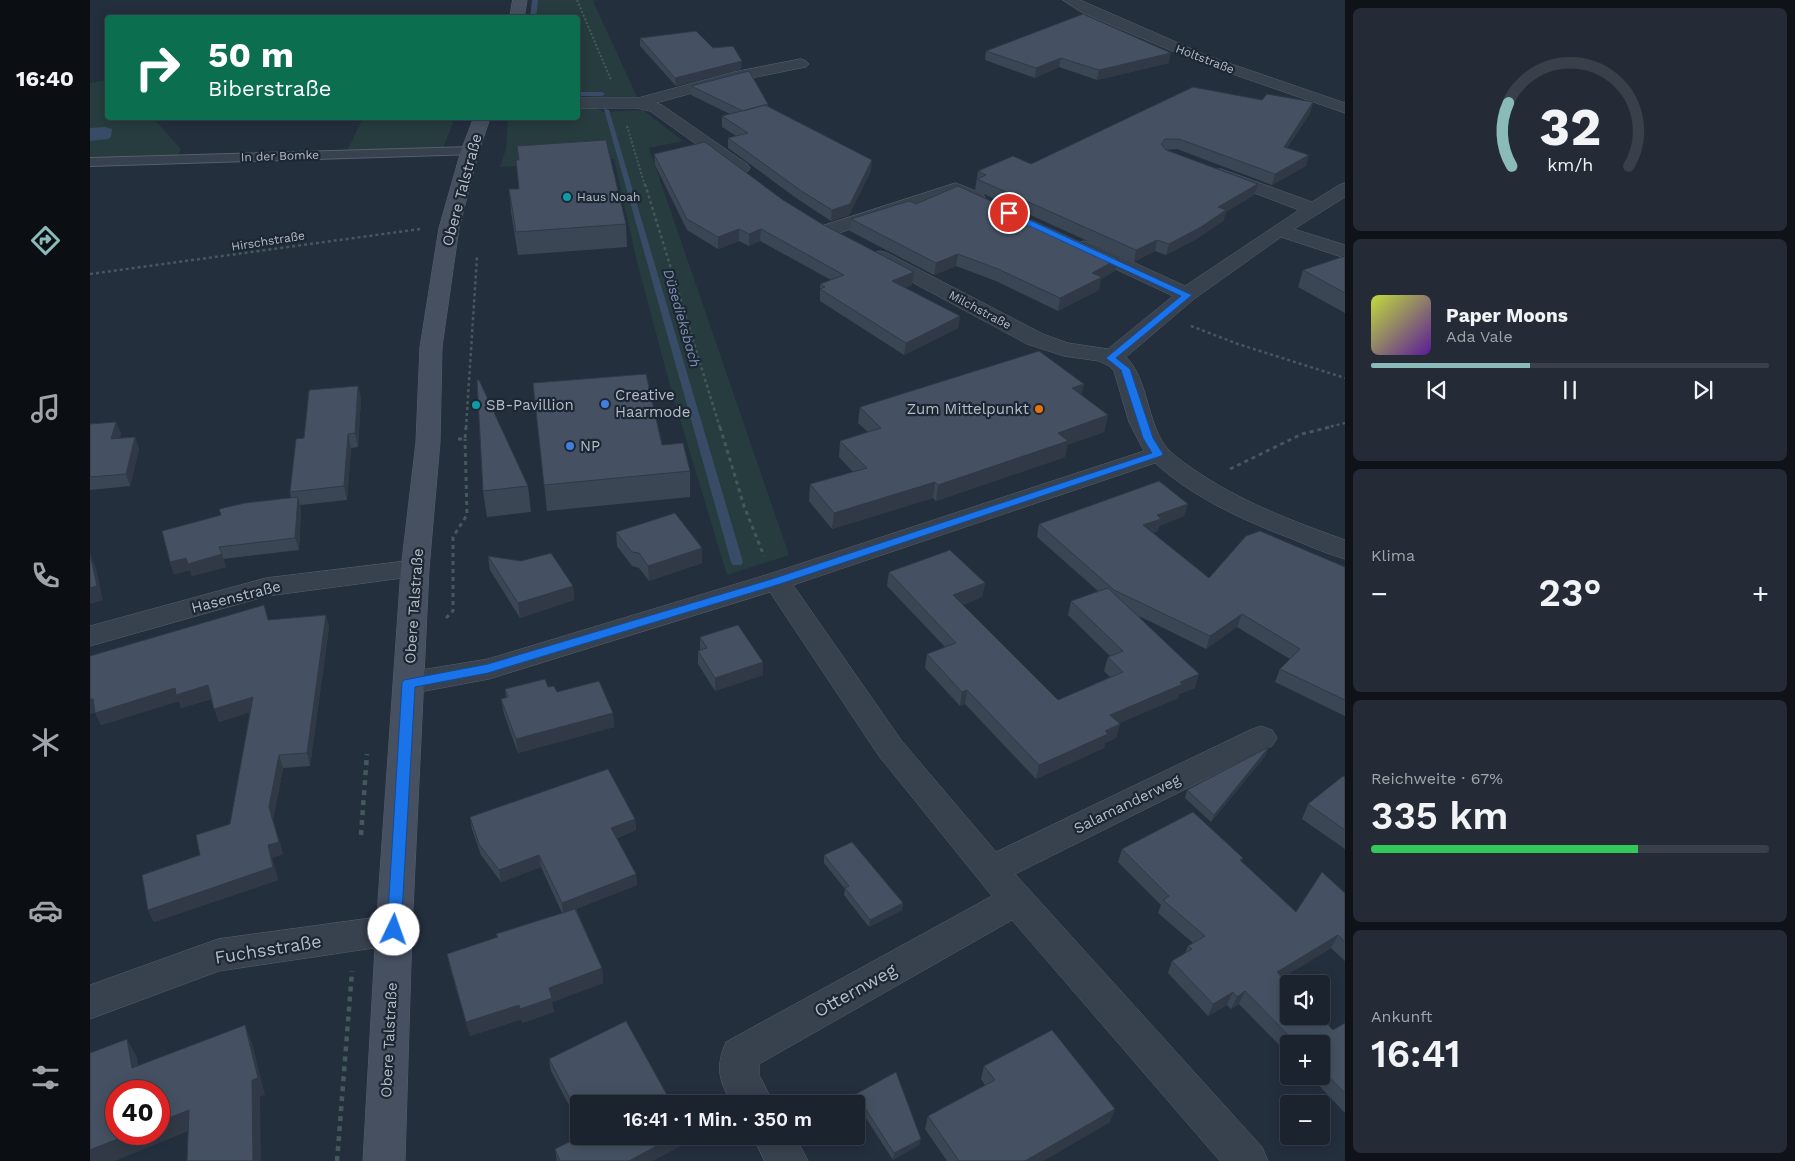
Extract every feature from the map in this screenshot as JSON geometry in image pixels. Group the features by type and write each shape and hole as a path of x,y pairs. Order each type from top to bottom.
{"street":[{"path":"518,15 520,0"},
{"name":"Holtstraße","path":"1070,0 1088,10 1203,59 1345,108"},
{"path":"629,103 734,77 801,64"},
{"path":"580,103 629,103 656,108 670,115 753,177"},
{"name":"Obere Talstraße","path":"384,1161 394,930 415,570 428,442 431,347 448,228 470,151 481,120"},
{"path":"1206,169 1314,208"},
{"name":"Milchstraße","path":"991,205 956,189 821,225 1034,339 1064,349 1094,353 1111,358"},
{"path":"1345,189 1279,230 1187,295 1111,358 1125,369 1148,438 1158,454 1198,484 1233,504 1271,522 1345,550"},
{"path":"1279,230 1345,252"},
{"path":"1072,242 1187,295"},
{"path":"409,683 488,668 776,581 1158,454"},
{"name":"Hasenstraße","path":"90,636 266,587 415,570"},
{"path":"776,581 890,748 1016,900 1247,1161"},
{"name":"Salamanderweg","path":"992,870 1261,738"},
{"name":"Otternweg","path":"749,1095 739,1078 740,1055 1016,900"},
{"name":"Fuchsstraße","path":"90,1002 218,955 394,930"},
{"path":"778,1145 787,1161"}],"lane":[{"name":"In der Bomke","path":"90,162 470,151"}],"path":[{"path":"577,0 605,61 629,103 744,506 776,581"},
{"name":"Hirschstraße","path":"90,274 178,264 358,236 448,228"},
{"path":"411,646 436,628 453,612 453,537 467,515 465,439 477,251"},
{"path":"1162,315 1238,344 1345,378"},
{"path":"1198,484 1302,434 1345,423"},
{"path":"428,442 465,439"},
{"path":"337,1161 355,935"}],"green space":[{"path":"537,0 597,0 593,1 638,99 580,96 580,15 535,15"},
{"path":"105,80 105,120 155,120 181,149 177,157 90,159 90,83"},
{"path":"580,108 597,108 603,112 643,110 683,141 649,148 789,555 727,575 672,393 636,258 614,159 500,167 506,149 508,120 580,120"},
{"path":"362,120 454,120 443,148 347,151"}],"water":[{"path":"105,127 112,129 111,137 90,141 90,128"}],"building":[{"path":"1083,14 1171,53 1099,70 1061,58 1036,68 986,51"},
{"path":"696,31 713,48 733,46 742,61 675,78 640,38"},
{"path":"749,71 768,104 743,111 691,86"},
{"path":"1193,87 1262,100 1267,94 1313,102 1284,147 1309,155 1275,174 1179,139 1165,139 1161,144 1166,150 1258,184 1218,207 1226,210 1201,227 1169,244 1157,240 1136,250 977,179 986,175 978,171 1013,156 1031,164"},
{"path":"765,105 872,160 850,204 832,210 800,190 728,138 748,133 722,116"},
{"name":"Haus Noah","path":"606,140 626,224 516,232 509,189 519,189 516,160 519,160 517,146"},
{"path":"705,142 783,200 822,224 914,272 892,281 960,316 906,343 820,289 825,287 820,284 844,275 761,229 749,234 739,229 718,237 687,219 654,154"},
{"path":"958,186 1118,259 1092,273 1102,277 1060,298 998,269 958,254 936,263 851,219 909,201 916,204"},
{"path":"1345,256 1345,293 1303,270"},
{"path":"1039,351 1084,384 1072,388 1108,415 1058,433 1068,441 938,485 935,482 834,513 810,484 867,468 840,441 881,428 860,407"},
{"path":"646,374 662,445 683,443 690,471 544,485 533,383"},
{"path":"477,380 479,380 528,486 483,491"},
{"path":"358,386 355,433 348,434 344,486 290,492 296,439 304,438 309,390"},
{"path":"116,422 111,439 135,437 126,474 90,477 90,424"},
{"path":"1159,481 1188,504 1157,515 1161,519 1143,525 1209,578 1246,536 1260,531 1345,567 1345,700 1280,669 1300,649 1242,614 1210,636 1114,590 1039,524"},
{"path":"298,497 295,538 219,547 222,554 188,564 186,558 170,562 162,531 221,515 219,509 245,503"},
{"path":"675,513 702,548 648,566 639,553 632,552 616,532"},
{"path":"950,550 985,583 953,595 1058,700 1123,672 1108,657 1123,651 1071,601 1108,588 1199,674 1180,682 1183,684 1110,715 1120,724 1105,731 1108,734 1039,765 967,690 962,692 927,654 956,643 889,572"},
{"path":"551,553 573,586 518,603 488,556 521,561"},
{"path":"90,554 97,586 90,588"},
{"path":"264,605 268,620 326,615 307,753 279,755 269,807 279,842 268,845 273,867 148,910 142,875 200,855 196,835 230,824 253,697 214,709 208,685 176,695 175,688 95,713 93,699 90,699 90,656"},
{"path":"738,625 763,662 715,678 698,651 707,648 700,637"},
{"path":"545,679 548,687 554,686 557,692 599,681 613,713 516,739 501,699 508,697 505,689"},
{"path":"1269,747 1214,815 1187,790"},
{"path":"608,769 635,819 611,828 636,874 562,903 539,855 499,870 479,844 470,817"},
{"path":"1343,776 1345,777 1345,830 1308,804"},
{"path":"1193,812 1243,858 1240,860 1296,912 1322,872 1345,893 1345,942 1338,935 1277,972 1280,975 1280,1025 1328,1025 1333,1030 1345,1023 1345,1093 1330,1078 1330,1035 1288,1035 1245,991 1237,997 1233,992 1213,1004 1172,961 1192,949 1188,946 1205,936 1163,900 1169,896 1122,849"},
{"path":"852,842 903,903 870,920 845,888 849,886 824,855"},
{"path":"575,909 602,968 549,988 552,998 520,1009 519,1005 466,1022 447,954 498,937 496,934"},
{"path":"626,1021 667,1095 570,1095 570,1099 549,1059"},
{"path":"245,1025 258,1078 252,1080 253,1161 187,1161 189,1110 170,1118 170,1080 105,1080 105,1144 90,1150 90,1053 127,1039 132,1068"},
{"path":"1052,1030 1115,1109 1025,1161 959,1161 928,1116 995,1080 984,1066"},
{"path":"896,1072 921,1139 894,1153 865,1108 865,1095 856,1094"},
{"path":"570,1142 570,1145 658,1145 629,1161 560,1161 555,1149"}],"waterway":[{"name":"Düsedieksbach","path":"533,15 535,0"},
{"name":"Düsedieksbach","path":"580,94 602,94"},
{"name":"Düsedieksbach","path":"606,110 737,562"}],"place":[{"name":"Haus Noah","path":"567,197"},
{"name":"Creative Haarmode","path":"605,404"},
{"name":"SB-Pavillion","path":"476,405"},
{"name":"Zum Mittelpunkt","path":"1039,409"},
{"name":"NP","path":"570,446"}],"route":[{"path":"394,930 409,683 488,668 776,581 1158,454 1148,438 1125,369 1111,358 1187,295 1009,213"}]}
